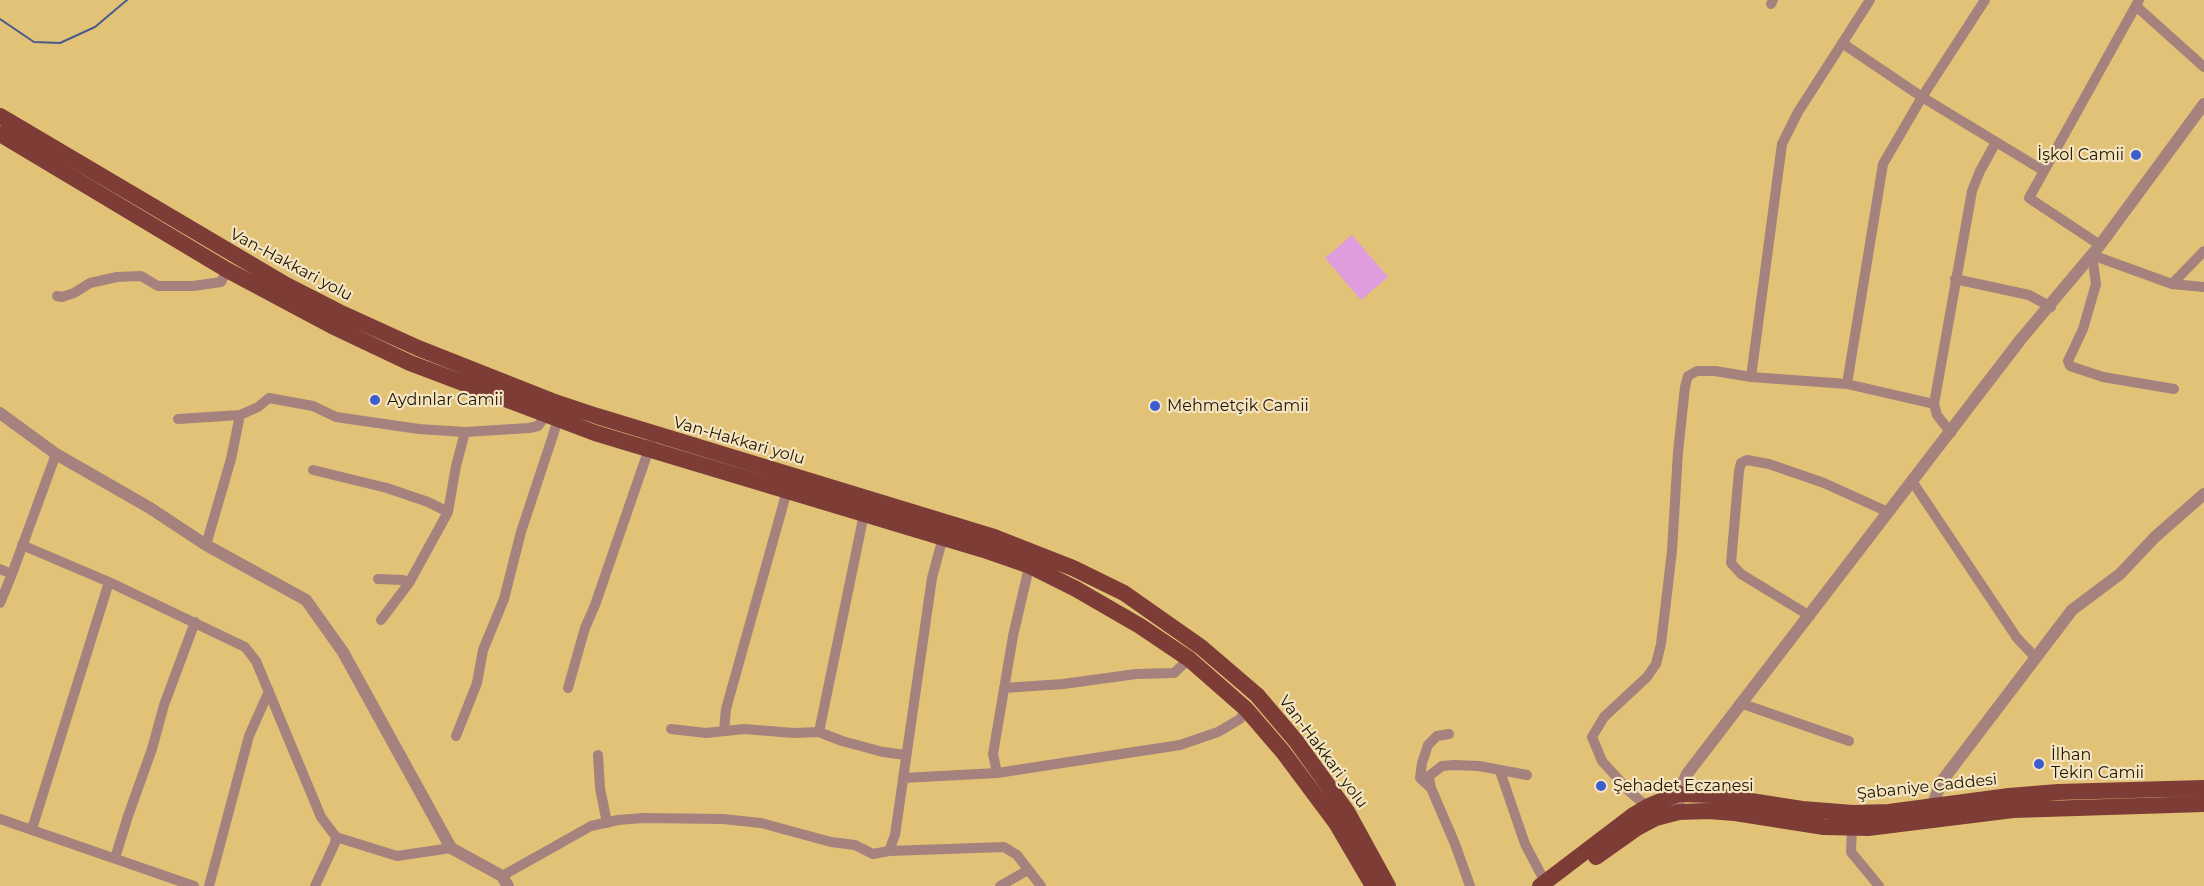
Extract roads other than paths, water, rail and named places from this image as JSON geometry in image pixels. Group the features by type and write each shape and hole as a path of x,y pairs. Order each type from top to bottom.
{"highway":[{"name":"Van-Hakkari yolu","path":"0,116 234,256 380,332 652,442 938,519 1031,558 1073,568 1124,594 1201,647 1257,695 1296,741 1342,818 1388,886"},
{"path":"0,134 227,270 332,326 410,363 552,417 652,442 787,491 943,537 1031,558 1189,659 1246,709 1342,818 1373,886"},
{"path":"1115,611 1124,594"},
{"name":"Şabaniye Caddesi","path":"1547,885 1623,822 1653,812 1678,794 1712,795 1843,813 1873,813 2058,792 2204,788"},
{"path":"1653,812 1708,811 1802,824 1882,828 2013,810 2204,804"}],"street":[{"path":"1751,377 1782,144 1798,112 1869,0"},
{"path":"1847,384 1883,164 1922,97 1985,0"},
{"path":"2204,67 2138,3 2029,198 2096,250 2172,284 2204,287"},
{"path":"1842,43 1922,97 2044,171"},
{"path":"1678,812 1678,794 1687,774 2021,339 2051,307 2202,110"},
{"path":"1951,433 1937,415 1934,404 1971,191 1996,142"},
{"path":"2096,250 2096,284 2082,329 2068,361 2070,366 2103,377 2174,389"},
{"path":"2172,284 2204,251"},
{"path":"57,296 68,295 90,283 117,277 141,276 158,286 193,286 221,282 227,270"},
{"path":"1955,279 2029,295 2051,307"},
{"path":"1653,812 1630,792 1602,761 1592,737 1605,717 1647,677 1656,664 1661,644 1672,551 1679,441 1688,376 1697,371 1715,371 1751,377 1847,384 1934,404"},
{"path":"178,419 240,415 258,407 269,398 312,406 336,417 419,429 465,432 529,428 538,426 552,417"},
{"path":"0,413 56,454 150,508 206,545 306,600 343,652 451,848 505,881 591,826 643,818 723,819 761,823 831,842 855,845 873,854 889,851 1004,847 1017,855 1041,886"},
{"path":"206,545 231,459 240,415"},
{"path":"456,736 477,683 483,650 504,599 552,417"},
{"path":"381,620 409,583 448,512 465,432"},
{"path":"568,688 585,628 652,442"},
{"path":"0,603 56,454"},
{"path":"1810,616 1741,574 1731,563 1741,463 1747,460 1769,464 1824,483 1888,512"},
{"path":"313,470 387,488 428,502 448,512"},
{"path":"1912,481 2017,638 2036,658"},
{"path":"724,730 726,709 787,491"},
{"path":"1932,806 1942,781 2072,610 2120,574 2155,537 2204,494"},
{"path":"819,732 864,514"},
{"path":"889,851 895,835 932,578 943,537"},
{"path":"22,545 109,582 245,647 256,660 321,817 336,837 397,856 451,848"},
{"path":"997,773 993,754 1021,598 1031,558"},
{"path":"0,568 12,574"},
{"path":"378,579 403,580 409,583"},
{"path":"32,829 109,582"},
{"path":"115,858 152,749 164,705 195,622"},
{"path":"1004,688 1063,684 1136,674 1174,674 1189,659"},
{"path":"209,886 249,736 269,692"},
{"path":"1740,703 1849,741"},
{"path":"903,778 997,773 1180,745 1218,732 1240,719 1246,709"},
{"path":"671,729 706,733 724,730 819,732 883,752 906,755"},
{"path":"1431,788 1420,778 1428,745 1437,736 1449,734"},
{"path":"598,755 600,788 607,823"},
{"path":"1470,886 1431,788 1429,776 1442,766 1479,766 1527,775"},
{"path":"1500,771 1525,844 1547,885"},
{"path":"0,819 194,886"},
{"path":"1852,828 1851,852 1879,886"},
{"path":"315,886 336,837"},
{"path":"1000,886 1028,870"}],"waterway":[{"path":"0,19 34,42 60,43 95,27 127,0"}],"place":[{"name":"İşkol Camii","path":"2136,155"},
{"name":"Aydınlar Camii","path":"375,400"},
{"name":"Mehmetçik Camii","path":"1155,406"},
{"name":"İlhan Tekin Camii","path":"2039,764"},
{"name":"Şehadet Eczanesi","path":"1601,786"}]}
